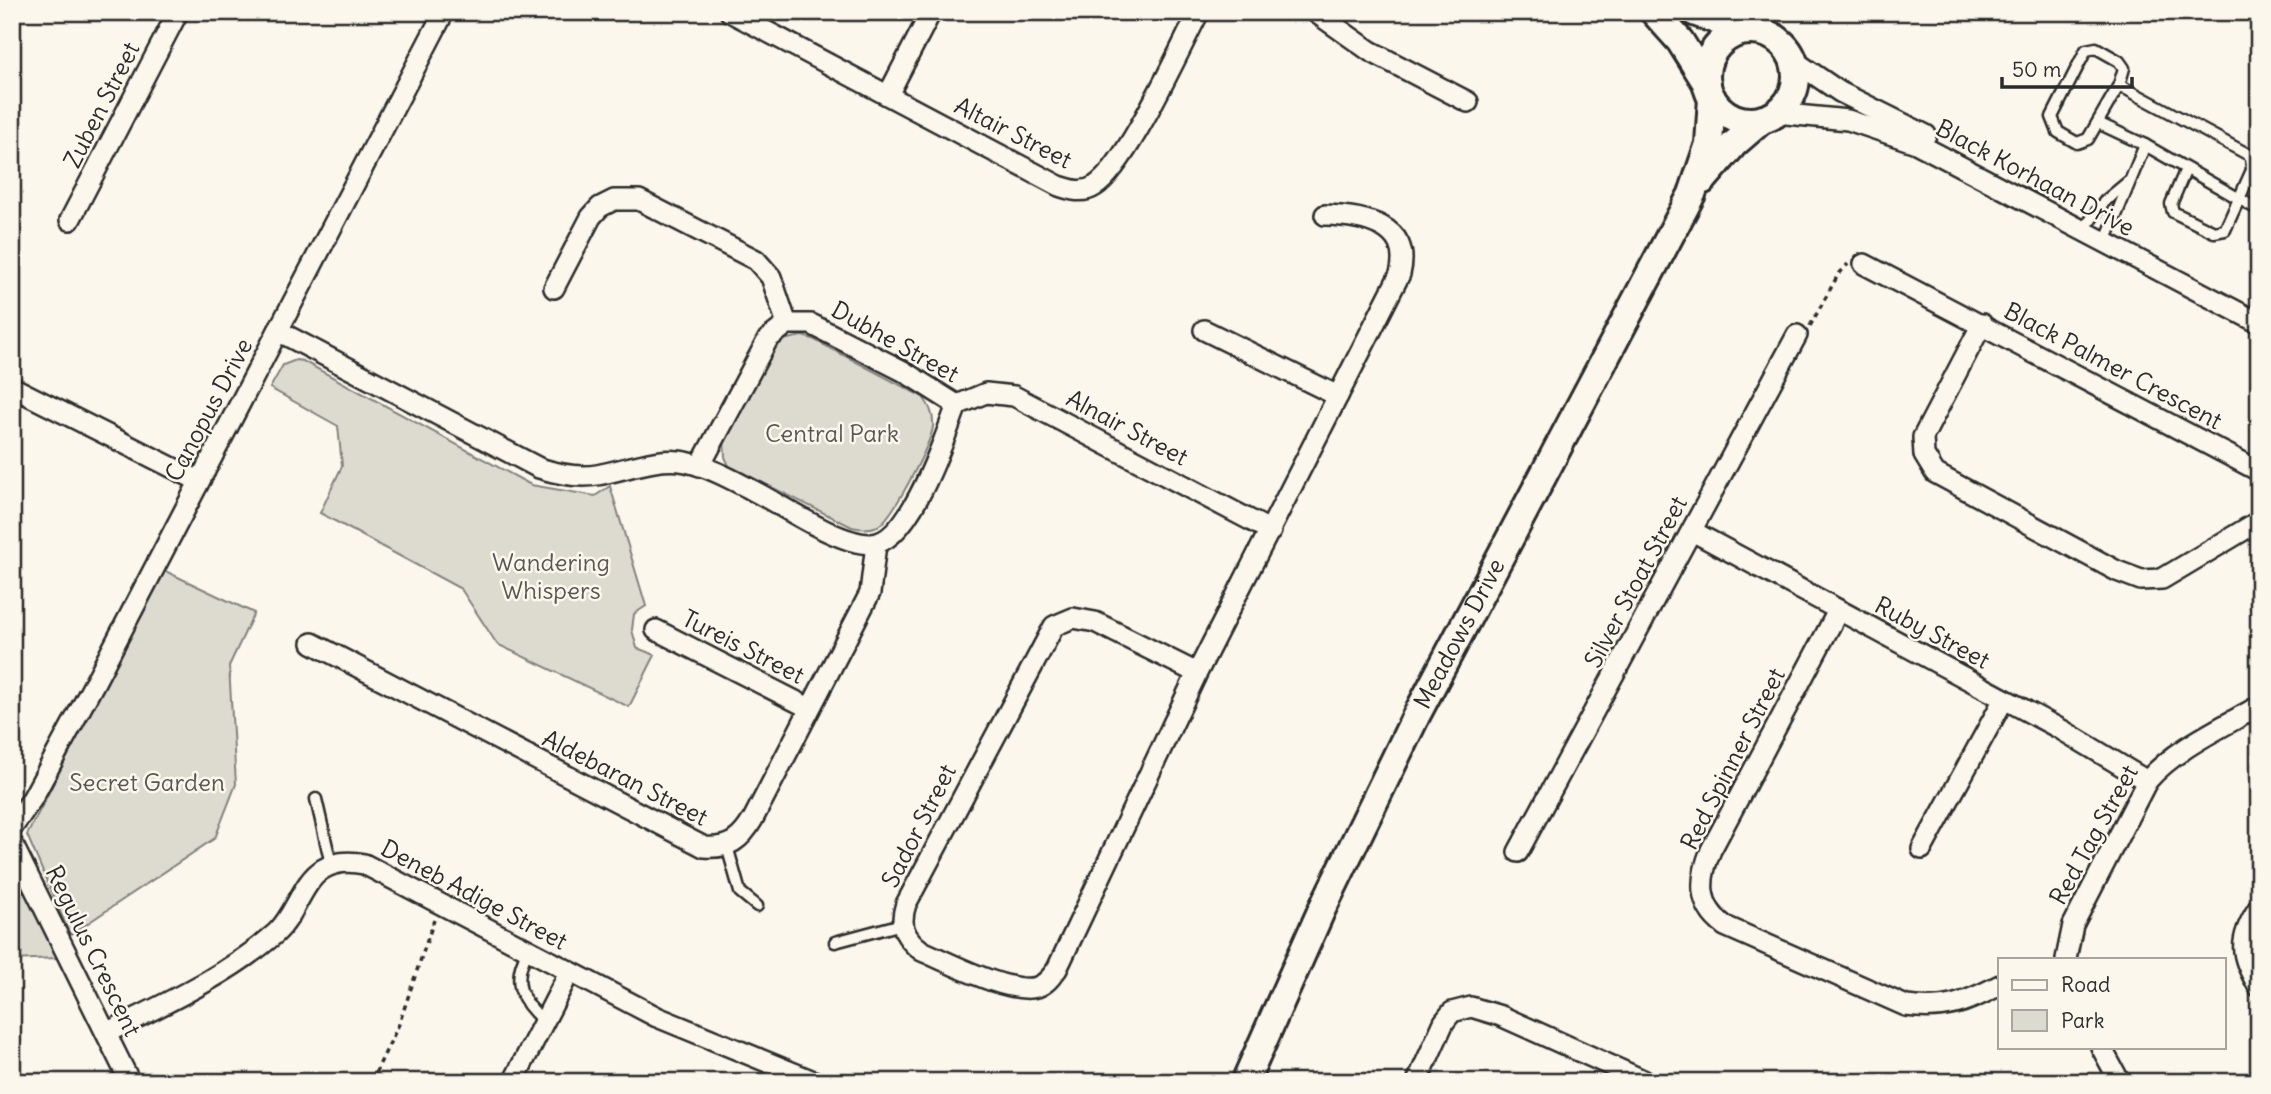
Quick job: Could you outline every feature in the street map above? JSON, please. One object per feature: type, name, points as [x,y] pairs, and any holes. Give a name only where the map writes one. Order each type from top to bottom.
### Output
[{"type":"street","name":"Zuben Street","points":[[70,220],[178,12]]},
{"type":"street","name":"Canopus Drive","points":[[12,828],[32,799],[444,12]]},
{"type":"street","name":"Altair Street","points":[[730,12],[1059,186],[1081,191],[1102,181],[1122,157],[1199,12]]},
{"type":"street","points":[[888,95],[931,12]]},
{"type":"street","points":[[1315,12],[1370,51],[1468,102]]},
{"type":"street","points":[[1654,12],[1680,41],[1710,91],[1734,117],[1748,121],[1769,116],[1787,103],[1794,90],[1796,75],[1793,60],[1786,47],[1775,37],[1746,31],[1694,12]]},
{"type":"street","points":[[1710,91],[1709,62],[1720,43],[1746,31]]},
{"type":"street","name":"Black Korhaan Drive","points":[[1793,60],[1840,92],[2086,226]]},
{"type":"street","name":"Meadows Drive","points":[[1245,1082],[1322,909],[1416,716],[1692,194],[1709,144],[1713,122],[1710,91]]},
{"type":"street","name":"Meadows Drive","points":[[1692,194],[1734,144],[1769,116]]},
{"type":"street","name":"Black Korhaan Drive","points":[[1769,116],[1848,120],[1894,134],[2259,310]]},
{"type":"street","points":[[554,288],[591,217],[600,207],[614,200],[639,200],[756,260],[771,277],[787,324],[768,339],[700,466]]},
{"type":"street","name":"Sador Street","points":[[1197,673],[1095,622],[1073,618],[1054,626],[1047,634],[905,904],[902,924],[910,943],[922,951],[1015,987],[1028,988],[1047,982],[1057,969],[1197,673],[1396,282],[1403,262],[1398,242],[1378,225],[1355,216],[1325,215]]},
{"type":"street","name":"Black Korhaan Drive","points":[[2108,237],[2259,323]]},
{"type":"street","name":"Black Palmer Crescent","points":[[1864,264],[2259,471]]},
{"type":"street","name":"Dubhe Street","points":[[787,324],[811,324],[904,371],[957,405],[934,466],[911,510],[891,535],[876,544]]},
{"type":"street","name":"Black Palmer Crescent","points":[[1982,324],[1923,437],[1924,455],[1935,473],[2117,571],[2141,580],[2170,576],[2259,521]]},
{"type":"street","points":[[1204,330],[1338,396]]},
{"type":"street","points":[[278,331],[540,468],[583,476],[663,460],[700,466],[837,534],[867,544],[876,544]]},
{"type":"street","name":"Silver Stoat Street","points":[[1518,852],[1797,335]]},
{"type":"street","points":[[12,387],[199,481]]},
{"type":"street","name":"Alnair Street","points":[[957,405],[986,393],[1014,396],[1270,531]]},
{"type":"street","name":"Ruby Street","points":[[1692,531],[2004,699],[2147,781]]},
{"type":"street","name":"Aldebaran Street","points":[[312,643],[704,847],[727,846],[746,832],[870,593],[876,544]]},
{"type":"street","name":"Red Spinner Street","points":[[1838,611],[1711,850],[1701,881],[1707,908],[1725,926],[1906,1006],[1929,1009],[1952,1007],[1998,986]]},
{"type":"street","name":"Tureis Street","points":[[656,630],[809,708]]},
{"type":"street","points":[[1922,849],[2004,699]]},
{"type":"street","name":"Red Tag Street","points":[[2066,958],[2073,925],[2147,781],[2160,767],[2188,747],[2259,706]]},
{"type":"street","name":"Regulus Crescent","points":[[12,842],[130,1082]]},
{"type":"street","name":"Deneb Adige Street","points":[[331,864],[353,861],[364,864],[657,1017],[816,1082]]},
{"type":"street","points":[[106,1033],[192,989],[265,941],[284,925],[312,877],[331,864]]},
{"type":"street","points":[[2259,907],[2244,932],[2243,945],[2249,971],[2259,987]]},
{"type":"street","points":[[513,1082],[569,973]]},
{"type":"street","points":[[1417,1082],[1444,1022],[1452,1012],[1471,1007],[1501,1016],[1647,1082]]},
{"type":"street","points":[[2102,1048],[2120,1082]]},
{"type":"lane","points":[[2096,48],[2119,61],[2123,68],[2119,85],[2088,139],[2077,143],[2058,132],[2052,117],[2086,50],[2096,48]]},
{"type":"lane","points":[[2119,85],[2251,156],[2252,170],[2225,230],[2214,232],[2173,212],[2171,204],[2186,169]]},
{"type":"lane","points":[[2098,123],[2145,145],[2259,210]]},
{"type":"lane","points":[[2108,237],[2145,145]]},
{"type":"lane","points":[[2086,226],[2105,201],[2128,182]]},
{"type":"lane","points":[[316,799],[331,864]]},
{"type":"lane","points":[[727,846],[740,892],[757,906]]},
{"type":"lane","points":[[835,942],[902,924]]},
{"type":"lane","points":[[528,951],[518,979],[520,993],[526,1005],[544,1021]]},
{"type":"path","points":[[1797,335],[1810,326],[1838,275],[1848,264],[1864,264]]},
{"type":"path","points":[[371,1082],[399,1024],[439,904]]},
{"type":"green space","name":"Central Park","points":[[802,336],[813,339],[923,397],[931,411],[933,427],[925,449],[901,496],[878,526],[865,529],[852,527],[729,466],[725,457],[724,439],[776,346],[783,340]]},
{"type":"green space","name":"Wandering Whispers","points":[[296,360],[303,361],[531,485],[595,496],[610,486],[646,606],[634,614],[632,630],[637,648],[655,655],[629,707],[497,644],[461,589],[320,513],[342,466],[338,426],[270,388],[283,365]]},
{"type":"green space","name":"Secret Garden","points":[[163,570],[254,613],[229,666],[236,784],[215,838],[70,935],[27,835]]},
{"type":"green space","points":[[12,863],[57,958],[12,960]]}]
